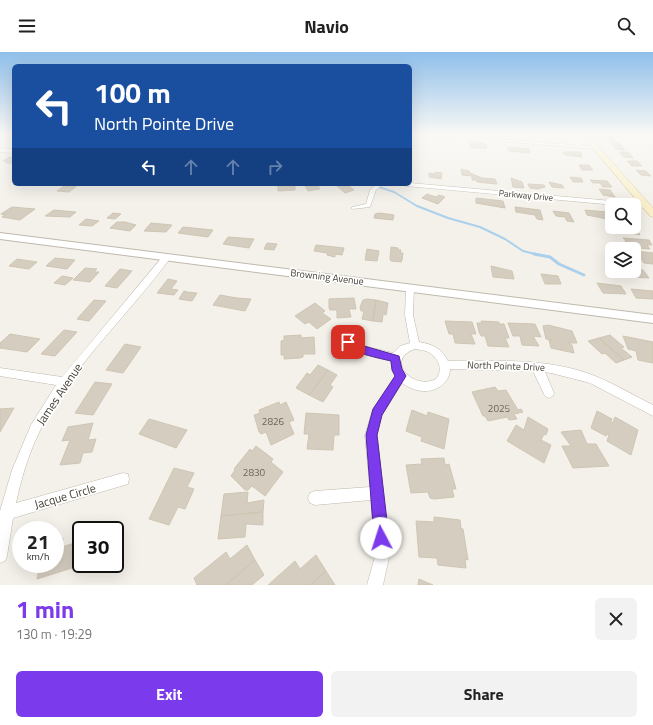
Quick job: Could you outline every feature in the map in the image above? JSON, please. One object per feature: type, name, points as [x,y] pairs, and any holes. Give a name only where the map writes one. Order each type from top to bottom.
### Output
[{"type":"main road","points":[[605,159],[653,214]]},
{"type":"street","name":"Parkway Drive","points":[[412,185],[646,206]]},
{"type":"street","points":[[354,208],[368,206],[372,190],[375,186]]},
{"type":"street","name":"Browning Avenue","points":[[0,236],[653,319]]},
{"type":"street","name":"James Avenue","points":[[0,556],[6,513],[15,476],[29,441],[46,408],[64,382],[167,257]]},
{"type":"street","points":[[410,288],[408,315],[415,345]]},
{"type":"street","points":[[348,342],[361,349],[396,358]]},
{"type":"street","points":[[415,345],[431,348],[438,353],[446,365],[444,378],[432,386],[415,385],[401,376],[397,370],[396,358],[402,349],[415,345]]},
{"type":"street","name":"North Pointe Drive","points":[[446,365],[552,368],[586,378],[653,411]]},
{"type":"street","points":[[538,367],[549,393]]},
{"type":"street","points":[[0,372],[64,382]]},
{"type":"street","points":[[375,585],[383,553],[372,435],[377,413],[401,376]]},
{"type":"street","name":"Jacque Circle","points":[[6,513],[123,479]]},
{"type":"street","points":[[315,498],[377,493]]},
{"type":"building","points":[[6,159],[12,159],[12,163],[6,163],[9,162],[3,161]]},
{"type":"building","points":[[627,161],[637,161],[642,166],[632,166]]},
{"type":"building","points":[[579,165],[589,165],[593,170],[582,170]]},
{"type":"building","points":[[461,169],[469,171],[470,173],[482,178],[495,179],[497,184],[472,180],[472,176],[462,175]]},
{"type":"building","points":[[636,170],[646,171],[651,176],[641,175]]},
{"type":"building","points":[[435,172],[442,173],[441,179],[429,177],[429,173],[435,174]]},
{"type":"building","points":[[570,177],[581,178],[583,182],[573,182]]},
{"type":"building","points":[[511,178],[522,182],[524,188],[513,187]]},
{"type":"building","points":[[590,180],[607,181],[612,187],[603,187],[600,183],[593,183]]},
{"type":"building","points":[[549,182],[562,185],[564,188],[552,187]]},
{"type":"building","points":[[528,184],[544,185],[545,187],[538,189],[530,188]]},
{"type":"building","points":[[64,186],[76,186],[69,192],[57,191]]},
{"type":"building","points":[[278,186],[295,186],[295,190],[278,191]]},
{"type":"building","points":[[305,186],[318,186],[320,189],[308,191]]},
{"type":"building","points":[[337,186],[349,186],[354,190],[345,193]]},
{"type":"building","points":[[599,189],[610,190],[615,197],[603,195]]},
{"type":"building","points":[[427,194],[436,197],[439,195],[445,197],[438,204],[422,198]]},
{"type":"building","points":[[476,198],[503,201],[505,208],[476,203]]},
{"type":"building","points":[[12,207],[35,209],[20,220],[2,217],[5,215],[1,214]]},
{"type":"building","points":[[515,207],[540,210],[543,220],[537,219],[535,215],[516,212]]},
{"type":"building","points":[[54,210],[76,212],[70,217],[45,216]]},
{"type":"building","points":[[585,210],[605,212],[605,219],[587,215]]},
{"type":"building","points":[[553,211],[569,213],[574,222],[567,221],[565,217],[556,216]]},
{"type":"building","points":[[113,213],[121,214],[115,219],[107,218]]},
{"type":"building","points":[[380,213],[394,215],[393,220],[374,218],[375,214]]},
{"type":"building","points":[[86,219],[99,221],[92,226],[79,225]]},
{"type":"building","points":[[117,222],[125,222],[136,225],[130,231],[110,228]]},
{"type":"building","points":[[151,223],[172,225],[166,232],[144,231]]},
{"type":"building","points":[[183,227],[213,230],[208,237],[178,233]]},
{"type":"building","points":[[228,237],[254,239],[249,248],[223,244]]},
{"type":"building","points":[[623,238],[649,240],[652,245],[647,245],[650,249],[641,248],[641,242],[627,242]]},
{"type":"building","points":[[267,243],[277,244],[274,250],[264,249]]},
{"type":"building","points":[[316,245],[344,248],[342,255],[335,254],[335,257],[327,255],[327,253],[314,251]]},
{"type":"building","points":[[391,247],[398,248],[398,250],[401,250],[400,253],[403,253],[401,262],[391,261]]},
{"type":"building","points":[[367,249],[379,251],[377,261],[365,260]]},
{"type":"building","points":[[641,252],[653,253],[653,264],[644,263],[641,258]]},
{"type":"building","points":[[55,258],[75,260],[67,269],[46,266]]},
{"type":"building","points":[[17,259],[37,262],[29,269],[9,266]]},
{"type":"building","points":[[491,266],[512,271],[514,279],[493,277]]},
{"type":"building","points":[[85,268],[97,269],[94,272],[99,272],[90,282],[73,280]]},
{"type":"building","points":[[120,269],[132,271],[117,288],[105,286]]},
{"type":"building","points":[[641,270],[643,270],[649,278],[641,278]]},
{"type":"building","points":[[541,274],[558,276],[561,284],[545,284]]},
{"type":"building","points":[[62,276],[73,278],[65,285],[54,283]]},
{"type":"building","points":[[168,279],[177,281],[171,289],[178,290],[174,295],[157,293]]},
{"type":"building","points":[[597,283],[621,286],[626,294],[603,293]]},
{"type":"building","points":[[631,289],[653,291],[653,299],[636,298]]},
{"type":"building","points":[[184,291],[197,293],[192,301],[179,299]]},
{"type":"building","points":[[220,295],[251,299],[245,311],[213,305]]},
{"type":"building","points":[[354,298],[356,309],[349,309],[351,317],[337,318],[337,310],[330,310],[329,308],[329,299]]},
{"type":"building","points":[[94,300],[106,301],[89,321],[77,319]]},
{"type":"building","points":[[363,300],[376,300],[373,321],[362,319],[364,311],[361,311],[360,307]]},
{"type":"building","points":[[376,300],[388,303],[386,315],[383,314],[382,322],[373,321]]},
{"type":"building","points":[[315,303],[325,311],[322,313],[331,319],[317,329],[309,322],[305,324],[295,316]]},
{"type":"building","points":[[445,321],[472,322],[476,334],[471,334],[475,344],[455,343],[453,334],[449,334]]},
{"type":"building","points":[[481,321],[499,322],[499,324],[504,324],[509,338],[505,338],[509,347],[488,346],[485,336],[481,336],[479,332],[477,323],[482,323]]},
{"type":"building","points":[[508,323],[535,324],[541,337],[533,336],[539,346],[522,345],[520,336],[513,336]]},
{"type":"building","points":[[548,325],[572,331],[577,343],[568,343],[572,345],[574,353],[551,348],[549,340],[553,340],[546,339],[543,326]]},
{"type":"building","points":[[64,330],[77,332],[55,356],[41,354]]},
{"type":"building","points":[[10,334],[40,339],[27,352],[0,348],[0,343]]},
{"type":"building","points":[[301,335],[301,338],[314,337],[315,354],[303,354],[303,357],[300,358],[284,359],[284,355],[281,355],[281,341],[284,340],[284,336]]},
{"type":"building","points":[[610,335],[624,347],[621,348],[632,357],[624,360],[599,338]]},
{"type":"building","points":[[623,336],[653,342],[653,363],[638,360],[636,351],[628,349]]},
{"type":"building","points":[[599,338],[624,360],[616,363],[605,353],[602,354],[588,341]]},
{"type":"building","points":[[125,344],[141,347],[123,373],[106,370]]},
{"type":"building","points":[[318,365],[328,370],[309,395],[296,388],[307,373],[310,375]]},
{"type":"building","points":[[328,370],[337,375],[330,385],[333,387],[323,402],[309,395]]},
{"type":"building","points":[[95,382],[112,384],[93,415],[75,413]]},
{"type":"building","points":[[495,387],[498,391],[506,390],[518,410],[521,409],[523,412],[514,414],[517,419],[509,420],[507,417],[488,421],[485,416],[483,416],[472,392]]},
{"type":"building","points":[[279,402],[280,405],[286,402],[294,420],[289,422],[294,434],[271,445],[266,432],[261,434],[259,432],[254,415],[260,413],[259,410]]},
{"type":"building","points":[[14,408],[0,432],[0,409]]},
{"type":"building","points":[[412,410],[427,416],[428,412],[449,419],[444,449],[421,441],[422,437],[406,431]]},
{"type":"building","points":[[597,411],[612,419],[611,422],[613,423],[615,417],[638,430],[631,455],[607,441],[609,435],[607,434],[606,436],[591,428]]},
{"type":"building","points":[[306,413],[339,415],[339,435],[334,435],[333,450],[307,449],[309,434],[304,434]]},
{"type":"building","points":[[528,417],[548,429],[546,435],[544,434],[541,440],[551,445],[544,463],[507,441],[516,425],[524,430]]},
{"type":"building","points":[[149,419],[187,430],[176,448],[139,434]]},
{"type":"building","points":[[93,423],[88,440],[96,439],[92,452],[83,453],[80,463],[60,465],[70,440],[62,441],[68,427]]},
{"type":"building","points":[[581,430],[587,444],[596,444],[609,466],[573,468],[562,446],[571,446],[561,432]]},
{"type":"building","points":[[256,446],[273,459],[271,462],[283,472],[265,496],[252,486],[248,490],[245,490],[231,476],[235,470],[234,469],[250,449],[252,451]]},
{"type":"building","points":[[444,458],[445,465],[449,464],[456,489],[452,489],[454,497],[434,499],[430,498],[428,492],[411,493],[406,465],[422,464],[421,459]]},
{"type":"building","points":[[174,468],[194,473],[187,487],[194,489],[185,509],[178,507],[169,525],[149,519]]},
{"type":"building","points":[[248,492],[247,503],[264,500],[263,512],[221,516],[224,494]]},
{"type":"building","points":[[263,512],[263,525],[246,524],[245,537],[218,539],[221,516]]},
{"type":"building","points":[[434,517],[460,520],[468,560],[465,559],[466,568],[438,565],[437,558],[419,557],[416,521],[434,522]]},
{"type":"building","points":[[72,544],[72,568],[64,570],[64,546]]},
{"type":"building","points":[[247,545],[255,560],[226,585],[197,585],[194,578],[226,552],[230,559]]},
{"type":"building","points":[[316,555],[326,571],[310,585],[268,585],[295,561],[300,569]]},
{"type":"building","points":[[255,560],[264,575],[252,585],[226,585]]},
{"type":"building","points":[[326,571],[335,585],[310,585]]},
{"type":"building","points":[[38,573],[56,573],[37,579]]},
{"type":"building","points":[[419,579],[433,585],[418,585]]},
{"type":"waterway","points":[[379,187],[394,192],[417,206],[448,218],[480,227],[505,239],[523,251],[538,255]]},
{"type":"waterway","points":[[534,254],[538,255]]},
{"type":"waterway","points":[[538,255],[550,257],[559,264],[584,275]]},
{"type":"route","points":[[348,342],[361,349],[396,358],[395,364],[401,376],[377,413],[372,435],[381,538]]}]
